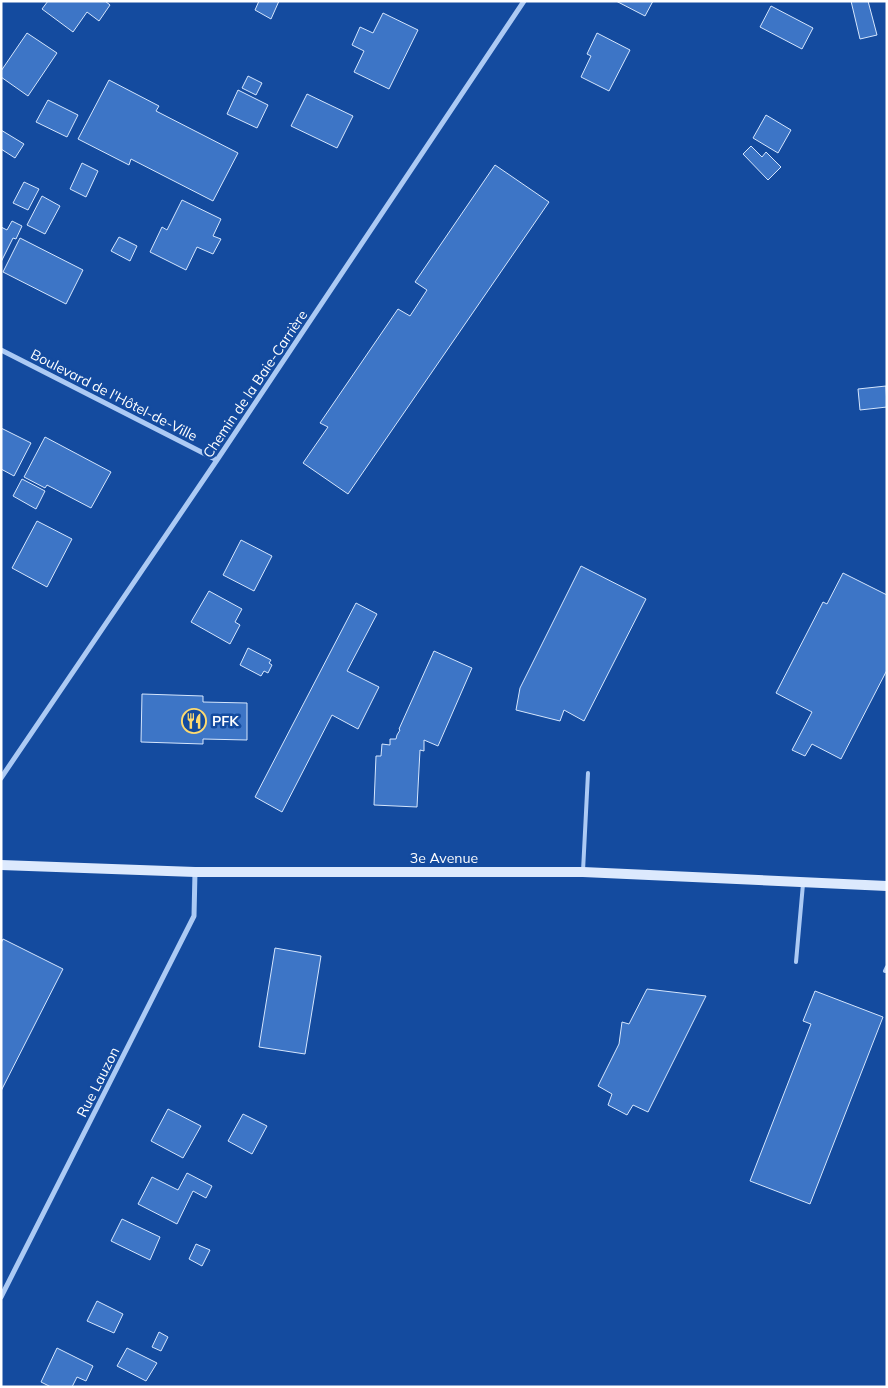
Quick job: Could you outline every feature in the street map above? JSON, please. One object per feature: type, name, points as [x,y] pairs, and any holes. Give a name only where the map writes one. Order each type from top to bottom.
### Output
[{"type":"main road","name":"3e Avenue","points":[[1,865],[195,872],[583,872],[887,886]]},
{"type":"street","name":"Chemin de la Baie-Carrière","points":[[1,778],[217,460],[524,1]]},
{"type":"street","name":"Boulevard de l'Hôtel-de-Ville","points":[[1,350],[217,460]]},
{"type":"street","name":"Rue Lauzon","points":[[1,1297],[194,916],[195,872]]},
{"type":"lane","points":[[583,872],[588,773]]},
{"type":"lane","points":[[796,962],[803,882]]},
{"type":"building","points":[[48,1],[105,1],[110,5],[99,21],[87,12],[73,32],[42,9]]},
{"type":"building","points":[[259,1],[279,1],[271,19],[255,10]]},
{"type":"building","points":[[616,1],[653,1],[645,16]]},
{"type":"building","points":[[851,1],[868,1],[877,35],[860,39]]},
{"type":"building","points":[[771,6],[813,28],[802,49],[760,27]]},
{"type":"building","points":[[383,13],[418,30],[389,89],[354,72],[364,51],[352,45],[360,27],[373,33]]},
{"type":"building","points":[[27,33],[57,53],[28,96],[1,77],[1,71]]},
{"type":"building","points":[[597,33],[630,50],[609,91],[581,77],[591,56],[587,54]]},
{"type":"building","points":[[248,76],[262,83],[256,95],[242,88]]},
{"type":"building","points":[[109,80],[159,106],[156,111],[238,153],[213,201],[131,159],[129,165],[78,139]]},
{"type":"building","points":[[238,90],[268,105],[257,128],[227,114]]},
{"type":"building","points":[[307,94],[353,116],[337,148],[291,126]]},
{"type":"building","points":[[48,100],[78,115],[67,137],[36,122]]},
{"type":"building","points":[[766,115],[791,130],[778,153],[753,138]]},
{"type":"building","points":[[1,130],[24,144],[15,158],[1,149]]},
{"type":"building","points":[[751,146],[762,157],[766,152],[781,167],[768,180],[743,154]]},
{"type":"building","points":[[82,163],[98,171],[86,197],[70,189]]},
{"type":"building","points":[[495,165],[549,202],[348,494],[303,463],[328,427],[320,423],[398,309],[410,316],[427,290],[415,282]]},
{"type":"building","points":[[24,182],[39,189],[28,210],[13,203]]},
{"type":"building","points":[[42,196],[60,206],[45,234],[27,225]]},
{"type":"building","points":[[182,200],[221,219],[213,236],[221,239],[213,254],[197,247],[186,270],[150,252],[162,227],[167,230]]},
{"type":"building","points":[[12,221],[22,226],[16,239],[13,238],[1,262],[1,227],[7,230]]},
{"type":"building","points":[[119,237],[137,246],[130,261],[111,251]]},
{"type":"building","points":[[20,238],[83,270],[66,304],[3,272]]},
{"type":"building","points":[[886,386],[887,407],[860,410],[858,389]]},
{"type":"building","points":[[1,428],[31,443],[14,476],[1,469]]},
{"type":"building","points":[[45,437],[111,472],[91,508],[47,485],[45,488],[24,477]]},
{"type":"building","points":[[22,479],[45,491],[36,509],[13,496]]},
{"type":"building","points":[[37,521],[72,539],[47,587],[12,568]]},
{"type":"building","points":[[241,540],[272,556],[254,591],[223,575]]},
{"type":"building","points":[[581,566],[646,599],[584,721],[564,710],[560,721],[516,710],[520,688]]},
{"type":"building","points":[[843,573],[887,595],[887,670],[841,759],[812,744],[805,756],[792,750],[812,712],[776,693],[823,602],[827,604]]},
{"type":"building","points":[[209,591],[242,609],[235,622],[240,625],[230,644],[191,622]]},
{"type":"building","points":[[356,603],[377,614],[347,671],[379,687],[358,729],[332,715],[282,812],[255,797]]},
{"type":"building","points":[[248,648],[271,660],[269,663],[272,665],[268,673],[264,671],[261,676],[240,665]]},
{"type":"building","points":[[434,651],[472,668],[438,746],[424,740],[424,751],[420,750],[417,807],[374,805],[376,756],[381,756],[382,744],[390,745],[390,739],[396,739]]},
{"type":"building","name":"PFK","points":[[142,694],[203,696],[203,702],[247,703],[247,740],[203,739],[203,744],[141,742]]},
{"type":"building","points":[[3,939],[63,969],[1,1091],[1,943]]},
{"type":"building","points":[[275,948],[321,956],[305,1054],[259,1047]]},
{"type":"building","points":[[647,989],[706,996],[648,1112],[633,1105],[627,1115],[608,1105],[612,1094],[598,1086],[619,1044],[622,1022],[629,1024]]},
{"type":"building","points":[[815,991],[883,1017],[810,1204],[750,1181],[811,1024],[803,1021]]},
{"type":"building","points":[[168,1109],[201,1126],[183,1158],[151,1141]]},
{"type":"building","points":[[243,1114],[267,1126],[252,1154],[228,1141]]},
{"type":"building","points":[[187,1173],[212,1186],[206,1198],[193,1191],[177,1224],[138,1204],[152,1177],[178,1190]]},
{"type":"building","points":[[122,1219],[160,1237],[150,1260],[111,1241]]},
{"type":"building","points":[[196,1244],[210,1250],[202,1266],[189,1259]]},
{"type":"building","points":[[97,1301],[123,1314],[114,1333],[87,1321]]},
{"type":"building","points":[[159,1332],[168,1337],[161,1351],[152,1347]]},
{"type":"building","points":[[57,1348],[93,1366],[86,1381],[77,1377],[72,1387],[51,1387],[41,1382]]},
{"type":"building","points":[[127,1348],[157,1363],[146,1381],[117,1366]]},
{"type":"place","name":"PFK","points":[[194,721]]}]
